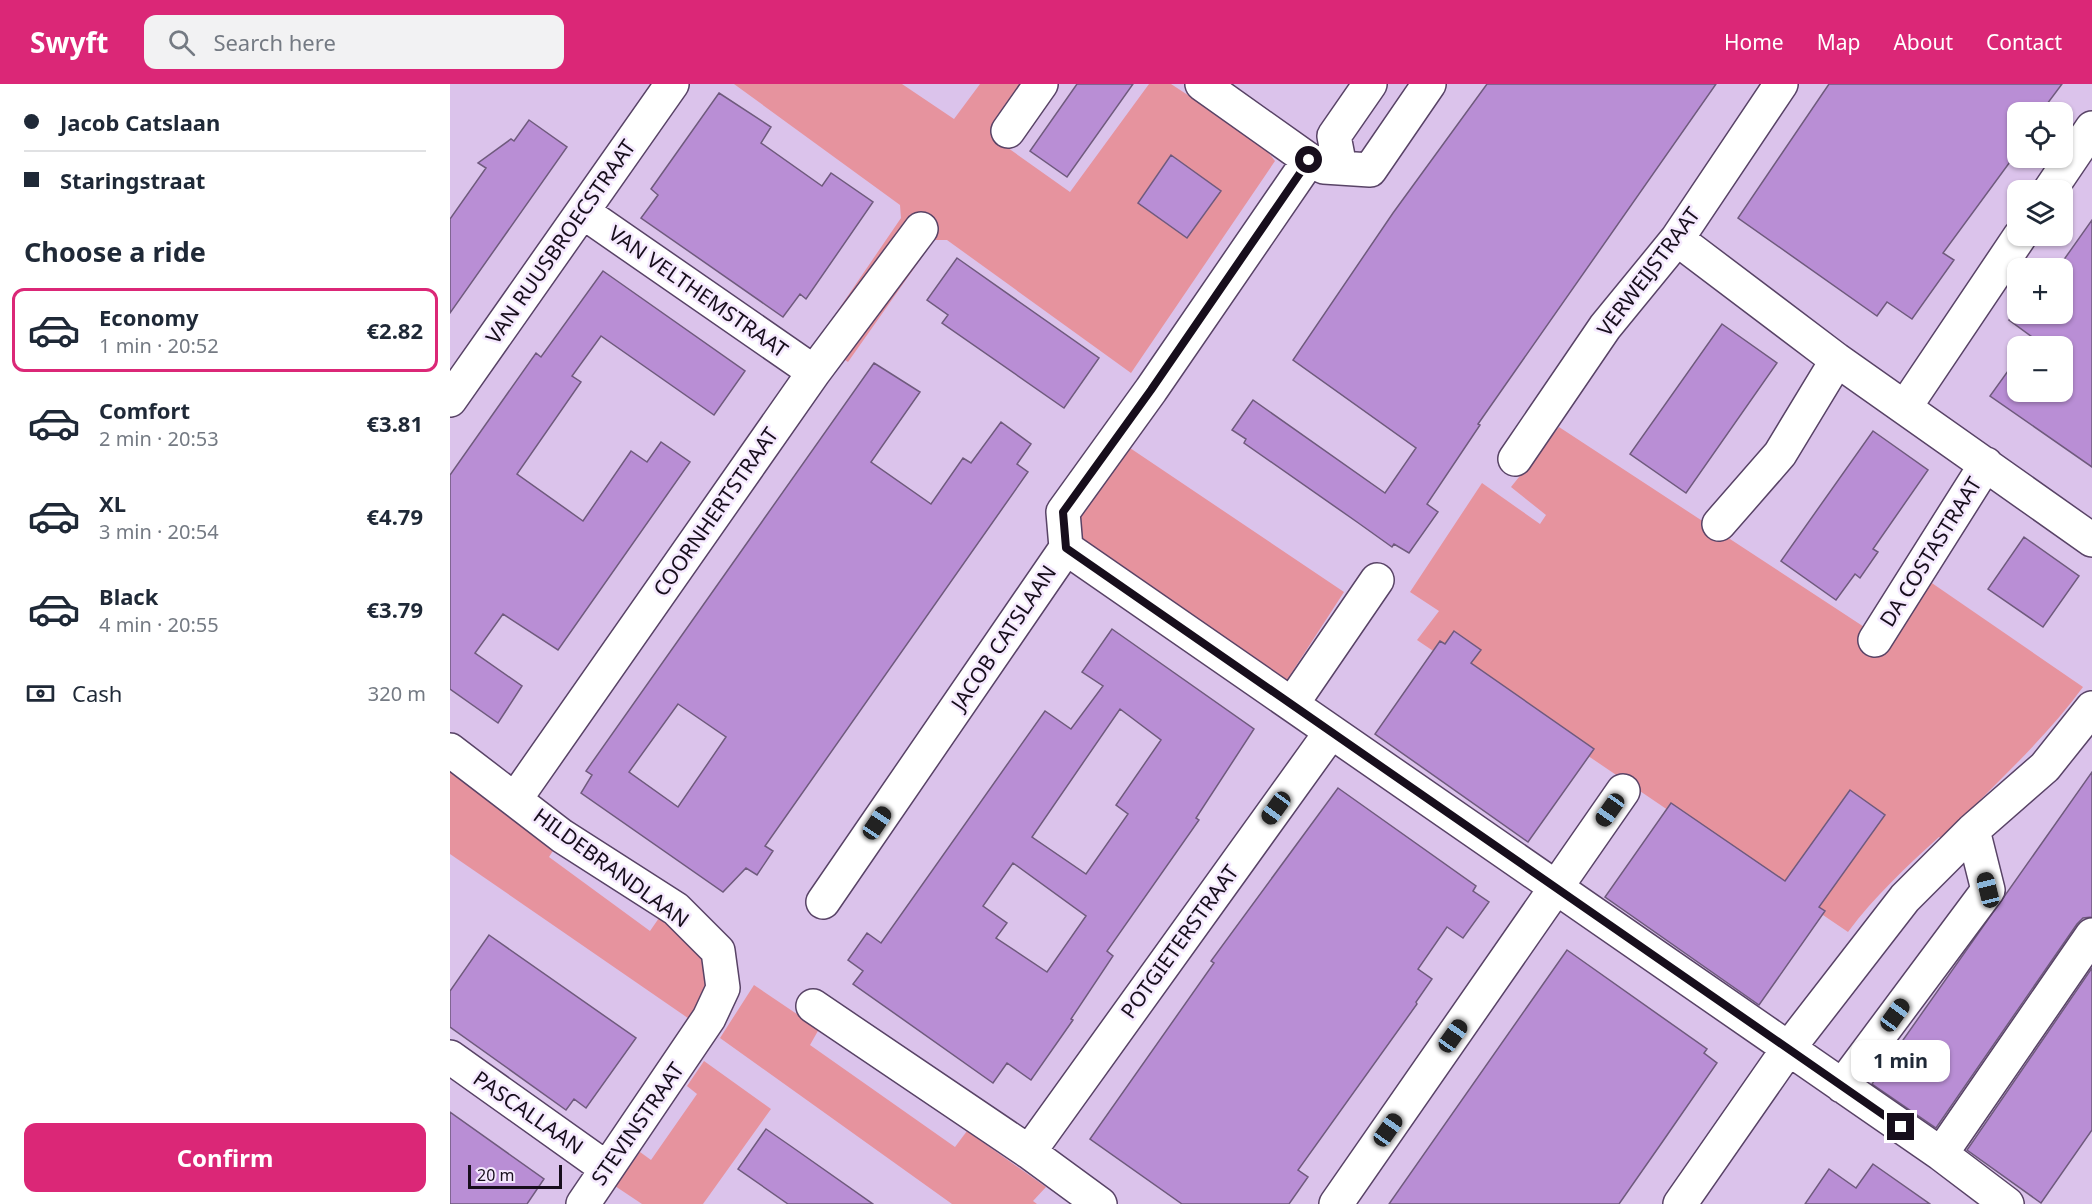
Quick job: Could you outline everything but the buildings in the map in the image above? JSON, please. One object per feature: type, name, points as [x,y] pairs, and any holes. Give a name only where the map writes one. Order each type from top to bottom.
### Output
[{"type":"street","name":"VAN RUUSBROECSTRAAT","points":[[450,400],[672,84]]},
{"type":"street","points":[[1008,131],[1041,84]]},
{"type":"street","points":[[1202,84],[1325,164],[1370,170],[1429,84]]},
{"type":"street","points":[[1325,164],[1334,136],[1370,84]]},
{"type":"street","name":"VERWEIJSTRAAT","points":[[1515,459],[1605,327],[1677,239],[1781,84]]},
{"type":"street","points":[[2057,180],[2092,128]]},
{"type":"street","name":"JACOB CATSLAAN","points":[[823,902],[1066,548],[1063,512],[1151,390],[1325,164]]},
{"type":"street","name":"VAN VELTHEMSTRAAT","points":[[583,212],[814,372]]},
{"type":"street","name":"COORNHERTSTRAAT","points":[[516,798],[814,372],[921,229]]},
{"type":"street","name":"DA COSTASTRAAT","points":[[1677,239],[1837,360],[2092,540]]},
{"type":"street","points":[[1905,407],[2013,246]]},
{"type":"street","points":[[1719,524],[1780,454],[1837,360]]},
{"type":"street","name":"DA COSTASTRAAT","points":[[1875,640],[1986,464]]},
{"type":"street","points":[[1066,548],[1941,1154],[2007,1204]]},
{"type":"street","points":[[1292,704],[1377,580]]},
{"type":"street","points":[[1680,1204],[1788,1049],[1905,898],[1973,830],[2045,767],[2092,708]]},
{"type":"street","name":"POTGIETERSTRAAT","points":[[1029,1152],[1331,732]]},
{"type":"street","name":"HILDEBRANDLAAN","points":[[450,750],[516,798],[562,836],[676,909],[718,951],[723,987],[693,1043]]},
{"type":"street","points":[[1336,1204],[1623,791]]},
{"type":"street","points":[[1842,1086],[1988,890],[1973,830]]},
{"type":"street","points":[[1941,1154],[2092,935]]},
{"type":"street","points":[[813,1006],[1029,1152],[1100,1204]]},
{"type":"street","name":"STEVINSTRAAT","points":[[583,1204],[693,1043]]},
{"type":"street","name":"PASCALLAAN","points":[[450,1057],[606,1168]]},
{"type":"shaded area","points":[[734,84],[902,84],[954,119],[980,84],[1030,84],[994,138],[1070,192],[1149,84],[1171,84],[1261,143],[1275,161],[1131,373],[947,240],[934,240],[848,362],[817,341],[901,218],[900,205]]},
{"type":"shaded area","points":[[1559,427],[1884,640],[1926,579],[2083,687],[2033,746],[1942,839],[1939,837],[1891,883],[1848,932],[1417,640],[1439,611],[1410,592],[1482,483],[1540,524],[1546,515],[1511,487]]},
{"type":"shaded area","points":[[1127,446],[1344,592],[1283,686],[1079,544],[1074,522]]},
{"type":"shaded area","points":[[450,769],[556,846],[549,857],[650,931],[659,918],[722,963],[698,1025],[450,854]]},
{"type":"shaded area","points":[[754,985],[819,1029],[810,1045],[955,1147],[967,1131],[1046,1187],[1033,1201],[1037,1204],[952,1204],[720,1038]]},
{"type":"shaded area","points":[[704,1061],[771,1109],[703,1204],[642,1204],[615,1186],[640,1152],[651,1160],[697,1094],[687,1086]]},
{"type":"route","points":[[1309,160],[1151,390],[1063,512],[1066,548],[1901,1127]]}]
